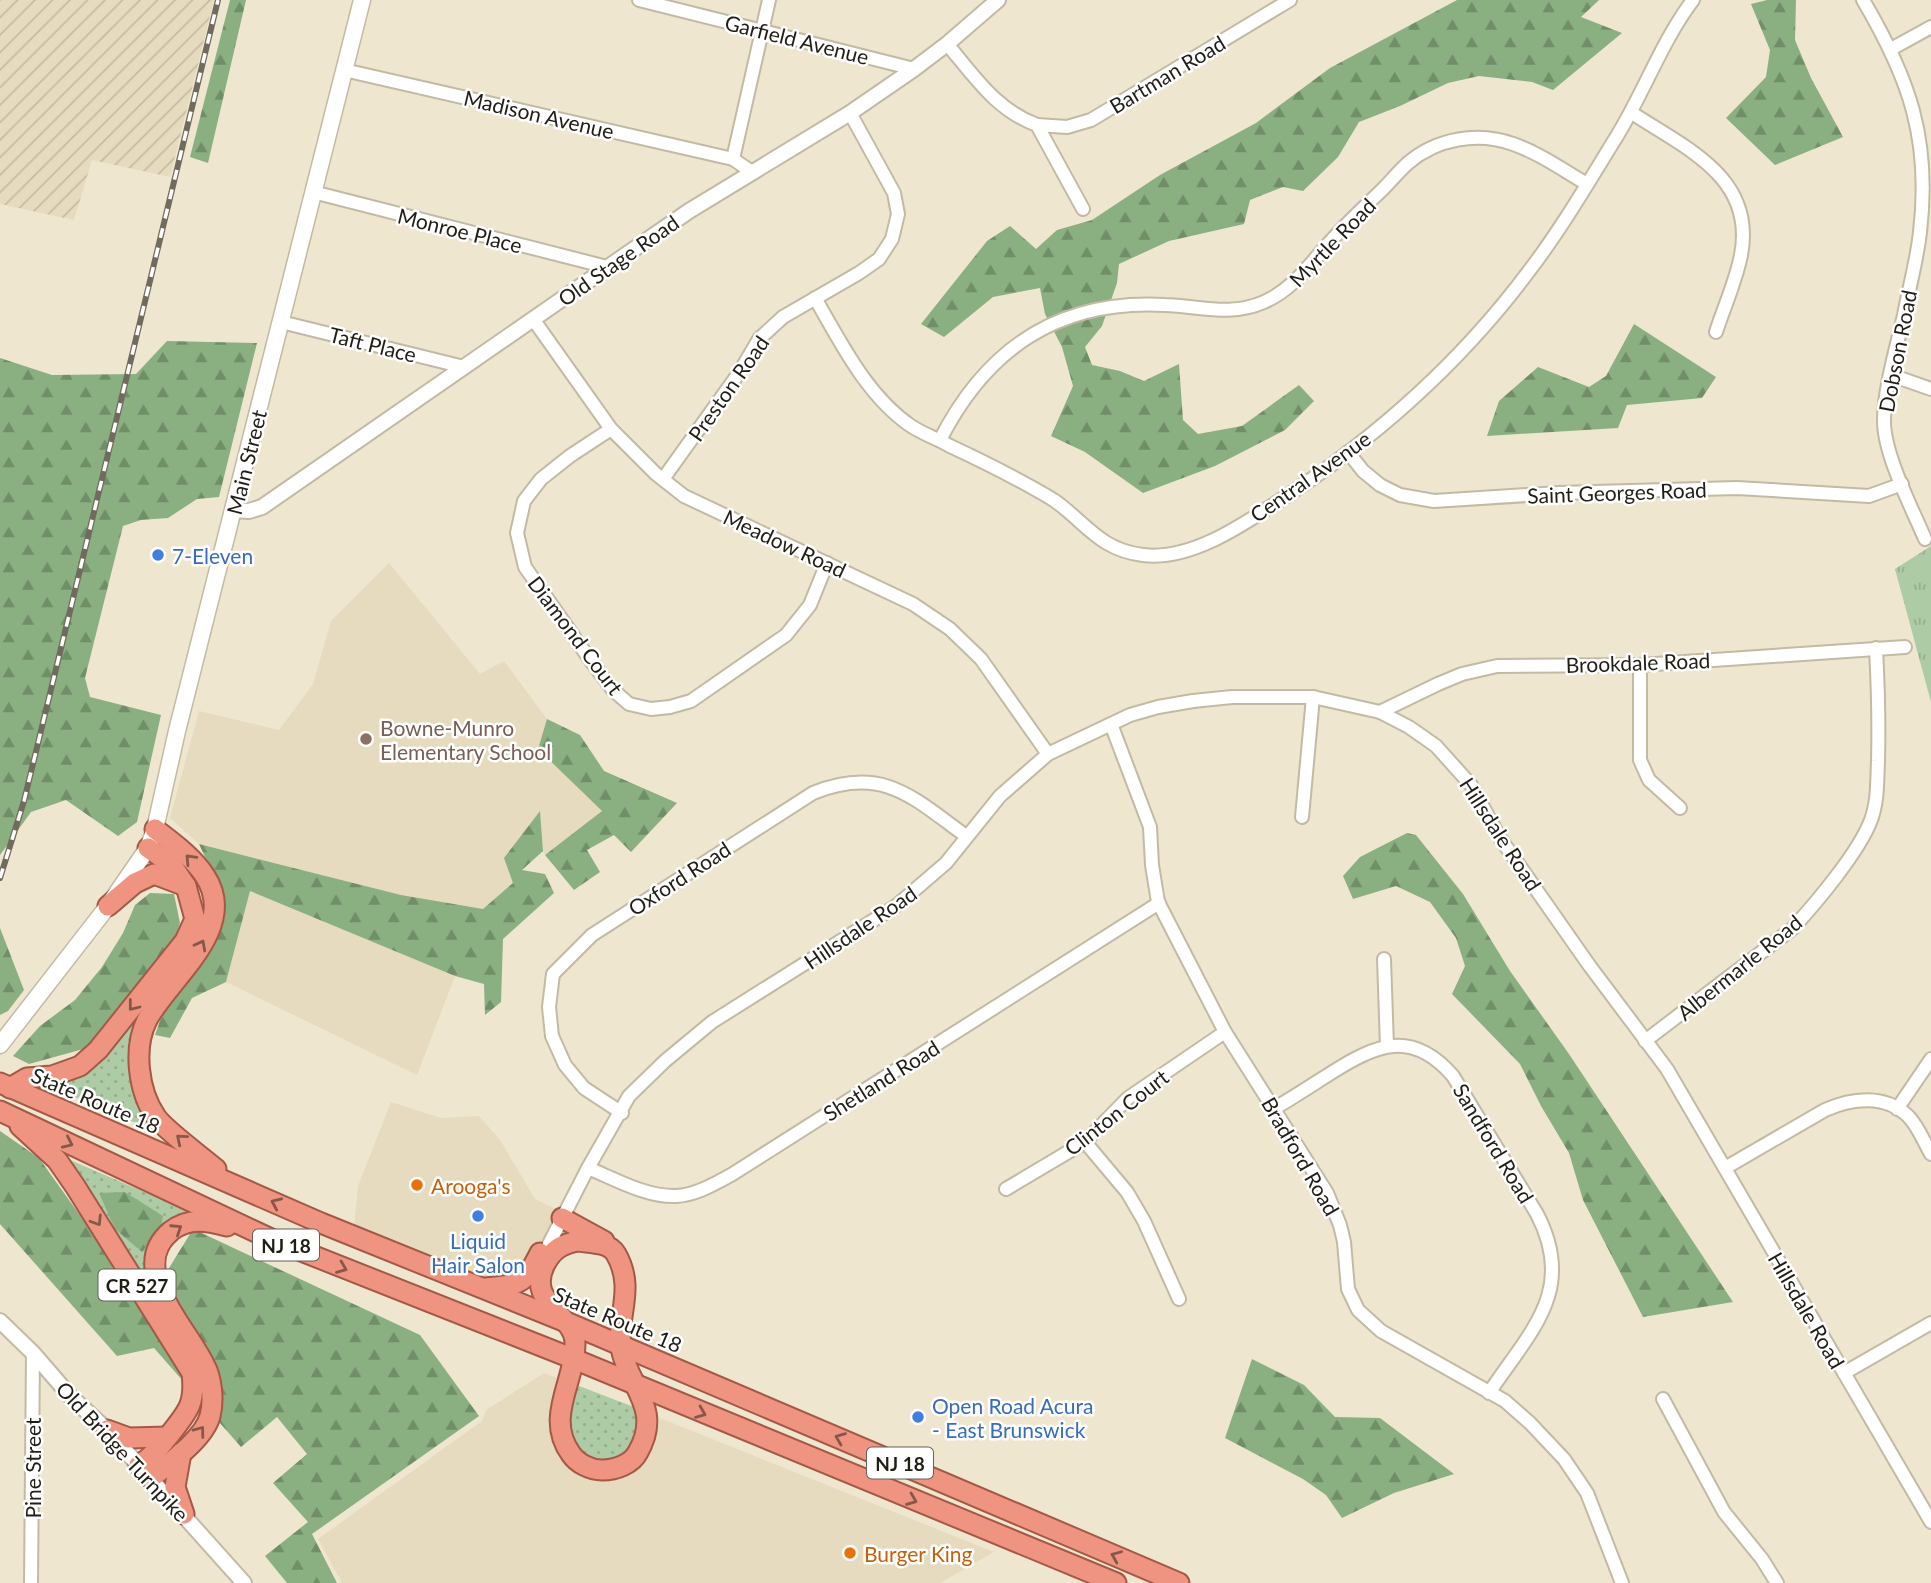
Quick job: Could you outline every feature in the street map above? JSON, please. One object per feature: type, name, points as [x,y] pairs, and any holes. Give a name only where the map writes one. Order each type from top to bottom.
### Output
[{"type":"highway","points":[[155,830],[188,855],[206,878],[214,899],[214,911],[202,946],[147,1020],[138,1050],[142,1088],[156,1118],[233,1183]]},
{"type":"highway","points":[[4,1085],[27,1078],[52,1076],[80,1066],[98,1050],[185,941],[195,919],[187,886],[171,864],[148,848]]},
{"type":"highway","points":[[108,906],[135,883],[154,874],[187,886]]},
{"type":"highway","name":"State Route 18","points":[[4,1085],[321,1223],[485,1288],[1179,1583]]},
{"type":"highway","name":"NJ 18","points":[[3,1112],[271,1239],[574,1359],[1082,1577],[1116,1583]]},
{"type":"highway","name":"CR 527","points":[[3,1112],[57,1160],[192,1373],[194,1392],[190,1408],[180,1424],[167,1437],[145,1472]]},
{"type":"highway","points":[[550,1248],[542,1270],[541,1284],[552,1310],[566,1322],[575,1338],[574,1359],[560,1404],[559,1425],[565,1447],[577,1462],[601,1470],[622,1466],[637,1455],[646,1437],[648,1417],[638,1387],[626,1367],[620,1345],[625,1300],[624,1275],[615,1253],[601,1237],[562,1218]]},
{"type":"highway","points":[[145,1472],[181,1453],[202,1431],[209,1418],[211,1384],[205,1365],[158,1284],[156,1257],[161,1244],[168,1234],[180,1225],[194,1221],[208,1221],[271,1239]]},
{"type":"highway","points":[[485,1288],[512,1285],[526,1279],[540,1252],[550,1248],[578,1241],[609,1246]]},
{"type":"highway","points":[[107,1430],[129,1438],[167,1437]]},
{"type":"highway","points":[[181,1453],[175,1487],[184,1514]]},
{"type":"main road","name":"Main Street","points":[[0,1045],[108,906],[148,848],[155,830],[177,731],[362,0]]},
{"type":"street","name":"Garfield Avenue","points":[[639,0],[914,69]]},
{"type":"street","points":[[752,172],[733,159],[769,0]]},
{"type":"street","name":"Old Stage Road","points":[[234,510],[249,511],[262,507],[607,267],[752,172],[850,113],[914,69],[998,0]]},
{"type":"street","name":"Bartman Road","points":[[1037,125],[1067,127],[1091,120],[1290,0]]},
{"type":"street","name":"Central Avenue","points":[[815,298],[851,359],[881,397],[912,426],[1055,501],[1104,542],[1123,551],[1155,556],[1187,551],[1262,512],[1317,476],[1419,392],[1470,341],[1529,272],[1587,184],[1632,113],[1673,31],[1693,0]]},
{"type":"street","name":"Dobson Road","points":[[1863,0],[1891,49],[1913,104],[1927,190],[1884,421],[1890,453],[1925,539]]},
{"type":"street","points":[[1891,49],[1931,27]]},
{"type":"street","points":[[947,44],[1005,109],[1019,119],[1037,125],[1083,209]]},
{"type":"street","name":"Madison Avenue","points":[[344,70],[733,159]]},
{"type":"street","name":"Preston Road","points":[[663,479],[739,373],[759,339],[783,317],[859,274],[879,259],[892,239],[898,215],[894,193],[850,113]]},
{"type":"street","points":[[1632,113],[1710,164],[1724,178],[1733,194],[1741,217],[1741,255],[1716,332]]},
{"type":"street","name":"Myrtle Road","points":[[940,440],[952,416],[981,376],[1018,344],[1060,320],[1093,309],[1144,304],[1231,311],[1275,297],[1302,275],[1344,227],[1409,162],[1438,145],[1471,138],[1505,141],[1532,152],[1587,184]]},
{"type":"street","name":"Monroe Place","points":[[313,192],[607,267]]},
{"type":"street","name":"Meadow Road","points":[[533,319],[611,429],[663,479],[684,496],[913,604],[950,629],[981,659],[1048,754]]},
{"type":"street","name":"Taft Place","points":[[281,322],[464,367]]},
{"type":"street","points":[[1891,374],[1931,389]]},
{"type":"street","name":"Diamond Court","points":[[611,429],[570,456],[541,480],[524,501],[517,533],[525,567],[613,690],[629,704],[651,709],[691,701],[786,635],[810,606],[827,563]]},
{"type":"street","name":"Saint Georges Road","points":[[1348,452],[1363,471],[1380,485],[1410,498],[1434,501],[1559,493],[1737,488],[1869,496],[1902,484]]},
{"type":"street","name":"Brookdale Road","points":[[1380,712],[1462,674],[1497,666],[1640,665],[1905,647]]},
{"type":"street","name":"Albermarle Road","points":[[1645,1041],[1793,929],[1863,837],[1872,818],[1876,799],[1880,707],[1876,648]]},
{"type":"street","points":[[1640,665],[1640,760],[1649,780],[1680,808]]},
{"type":"street","name":"Hillsdale Road","points":[[550,1248],[588,1168],[629,1097],[688,1040],[712,1022],[897,906],[946,863],[1007,789],[1048,754],[1130,715],[1193,701],[1232,697],[1313,697],[1380,712],[1409,727],[1436,746],[1471,785],[1500,838],[1667,1069],[1931,1522]]},
{"type":"street","points":[[1302,817],[1313,697]]},
{"type":"street","name":"Bradford Road","points":[[1111,724],[1150,827],[1152,865],[1159,904],[1225,1032],[1327,1192],[1344,1242],[1348,1289],[1358,1310],[1381,1331],[1505,1401],[1530,1423],[1564,1459],[1587,1493],[1622,1583]]},
{"type":"street","name":"Oxford Road","points":[[622,1113],[584,1088],[565,1065],[552,1036],[549,1007],[553,974],[592,935],[813,793],[834,784],[861,781],[907,793],[966,836]]},
{"type":"street","name":"Shetland Road","points":[[588,1168],[643,1191],[675,1196],[699,1191],[731,1175],[1159,904]]},
{"type":"street","points":[[1384,959],[1387,1046]]},
{"type":"street","name":"Clinton Court","points":[[1006,1189],[1085,1142],[1128,1098],[1225,1032]]},
{"type":"street","name":"Sandford Road","points":[[1275,1108],[1365,1052],[1387,1046],[1410,1047],[1424,1052],[1443,1064],[1453,1076],[1537,1214],[1550,1245],[1553,1275],[1547,1304],[1489,1393]]},
{"type":"street","points":[[1897,1109],[1931,1059]]},
{"type":"street","points":[[1725,1168],[1842,1102],[1864,1100],[1878,1101],[1897,1109],[1910,1119],[1931,1154]]},
{"type":"street","points":[[1085,1142],[1127,1192],[1144,1221],[1179,1299]]},
{"type":"street","name":"Old Bridge Turnpike","points":[[0,1321],[33,1353],[71,1397],[107,1430],[184,1514],[240,1582]]},
{"type":"street","points":[[1844,1373],[1931,1323]]},
{"type":"street","name":"Pine Street","points":[[31,1583],[33,1353]]},
{"type":"street","points":[[1663,1399],[1724,1512],[1762,1559],[1777,1583]]},
{"type":"shaded area","points":[[0,0],[214,0],[170,177],[92,160],[74,220],[0,204]]},
{"type":"shaded area","name":"Bowne-Munro Elementary School","points":[[389,563],[480,674],[504,661],[547,719],[538,749],[602,811],[545,855],[540,813],[513,883],[483,909],[401,895],[199,844],[170,818],[199,711],[279,730],[313,684],[331,621]]},
{"type":"shaded area","points":[[249,891],[455,976],[417,1075],[226,982]]},
{"type":"shaded area","points":[[391,1102],[441,1118],[479,1116],[500,1140],[535,1199],[565,1213],[530,1272],[485,1288],[353,1236],[358,1186]]},
{"type":"shaded area","points":[[544,1373],[557,1378],[553,1409],[571,1467],[604,1481],[635,1471],[654,1447],[660,1418],[994,1552],[940,1583],[342,1583],[318,1539],[482,1421],[486,1410]]},
{"type":"green space","points":[[230,0],[246,0],[208,163],[190,157]]},
{"type":"green space","points":[[1457,0],[1599,0],[1581,17],[1622,33],[1553,90],[1532,82],[1479,76],[1448,83],[1359,122],[1338,157],[1303,191],[1283,187],[1250,200],[1244,224],[1169,241],[1119,264],[1117,283],[1102,326],[1085,347],[1092,365],[1120,371],[1144,381],[1179,364],[1183,420],[1198,434],[1242,426],[1299,385],[1314,401],[1285,430],[1215,466],[1143,493],[1085,452],[1051,436],[1073,386],[1062,347],[1045,314],[1040,288],[993,297],[944,337],[921,324],[987,241],[1010,226],[1036,249],[1057,230],[1092,220],[1160,175],[1256,123],[1330,68]]},
{"type":"green space","points":[[1767,0],[1796,0],[1795,40],[1811,78],[1843,137],[1775,165],[1726,118],[1766,77],[1770,50],[1751,4]]},
{"type":"green space","points":[[1634,324],[1716,377],[1702,398],[1627,405],[1618,428],[1487,436],[1499,401],[1538,367],[1589,387],[1606,376]]},
{"type":"green space","points":[[167,341],[257,343],[219,497],[197,499],[168,518],[141,520],[123,526],[85,678],[90,697],[161,715],[137,822],[118,836],[66,800],[31,812],[0,855],[0,358],[52,375],[136,374]]},
{"type":"green space","points":[[1931,546],[1931,702],[1895,569]]},
{"type":"green space","points":[[547,719],[580,735],[604,771],[677,803],[631,852],[614,835],[587,850],[600,872],[574,890],[545,855],[602,811],[538,749]]},
{"type":"green space","points":[[540,811],[543,851],[522,870],[545,874],[554,893],[503,939],[501,1002],[485,1015],[484,984],[455,976],[250,891],[226,982],[192,998],[170,1038],[155,1035],[164,1009],[210,943],[211,870],[199,844],[401,895],[483,909],[513,883],[504,858]]},
{"type":"green space","points":[[1407,833],[1416,835],[1463,894],[1510,971],[1569,1054],[1733,1302],[1643,1317],[1583,1200],[1569,1153],[1520,1064],[1452,994],[1465,966],[1456,938],[1430,902],[1396,886],[1353,899],[1343,876],[1360,857]]},
{"type":"green space","points":[[150,893],[174,894],[180,923],[174,941],[87,1048],[29,1064],[13,1056],[40,1026],[75,1000],[102,967],[123,933],[135,905]]},
{"type":"green space","points":[[0,928],[24,990],[8,1011],[0,1015]]},
{"type":"green space","points":[[138,1014],[141,1017],[159,1133],[47,1085],[85,1073],[101,1060]]},
{"type":"green space","points":[[0,1131],[39,1158],[94,1235],[114,1270],[166,1273],[193,1229],[420,1335],[479,1416],[312,1534],[337,1583],[287,1583],[265,1556],[308,1522],[273,1483],[307,1454],[277,1417],[241,1447],[154,1348],[117,1356],[0,1224]]},
{"type":"green space","points":[[70,1160],[196,1214],[150,1267],[143,1279]]},
{"type":"green space","points":[[125,1192],[163,1216],[161,1226],[142,1252],[115,1229],[99,1193]]},
{"type":"green space","points":[[1252,1359],[1304,1385],[1335,1417],[1380,1418],[1454,1474],[1394,1493],[1342,1518],[1326,1495],[1303,1479],[1225,1438]]},
{"type":"green space","points":[[579,1386],[634,1407],[639,1424],[637,1439],[629,1450],[618,1457],[604,1460],[590,1458],[578,1450],[569,1436],[567,1424],[574,1387]]},
{"type":"railway","points":[[0,878],[24,801],[218,0]]},
{"type":"place","name":"7-Eleven","points":[[158,555]]},
{"type":"place","name":"Bowne-Munro Elementary School","points":[[366,739]]},
{"type":"place","name":"Arooga's","points":[[417,1185]]},
{"type":"place","name":"Liquid Hair Salon","points":[[478,1216]]},
{"type":"place","name":"Open Road Acura - East Brunswick","points":[[918,1417]]},
{"type":"place","name":"Burger King","points":[[850,1553]]}]
